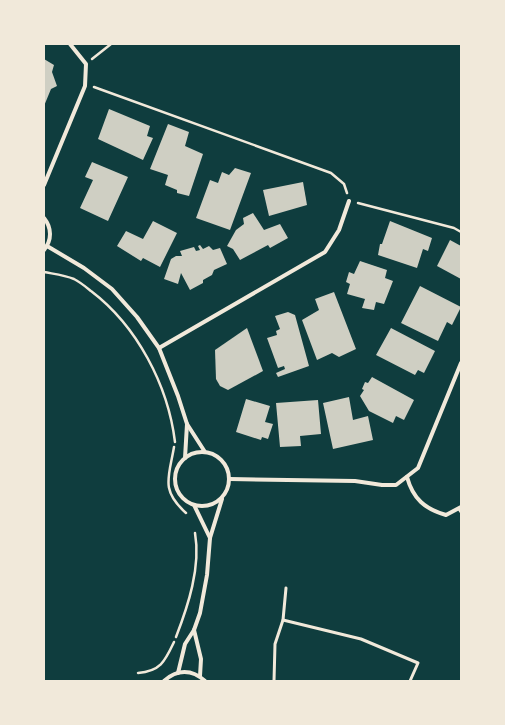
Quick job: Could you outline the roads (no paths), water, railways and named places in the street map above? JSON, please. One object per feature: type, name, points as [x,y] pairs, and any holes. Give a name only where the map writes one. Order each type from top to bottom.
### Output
[{"type":"street","points":[[44,186],[85,86],[86,64],[70,44]]},
{"type":"street","points":[[159,348],[325,252],[339,230],[349,201]]},
{"type":"street","points":[[44,218],[50,230],[50,238],[44,250]]},
{"type":"street","points":[[47,246],[84,268],[112,289],[137,317],[159,348],[178,396],[187,424],[205,452]]},
{"type":"street","points":[[230,479],[355,481],[382,485],[396,485],[418,468],[461,363]]},
{"type":"street","points":[[185,458],[187,424]]},
{"type":"street","points":[[178,673],[185,644],[194,630],[207,575],[210,538],[230,479],[227,467],[221,459],[214,454],[205,452],[193,454],[185,458],[178,468],[175,477],[176,485],[185,501],[194,505],[210,506],[222,499]]},
{"type":"street","points":[[407,477],[410,486],[420,501],[431,511],[446,515],[460,509]]},
{"type":"street","points":[[194,505],[210,538]]},
{"type":"street","points":[[194,630],[201,659],[200,676]]},
{"type":"street","points":[[164,681],[178,673],[193,673],[200,676],[205,681]]},
{"type":"lane","points":[[274,681],[273,673],[275,644],[283,620],[286,588]]},
{"type":"lane","points":[[283,620],[361,639],[418,663],[410,681]]}]
